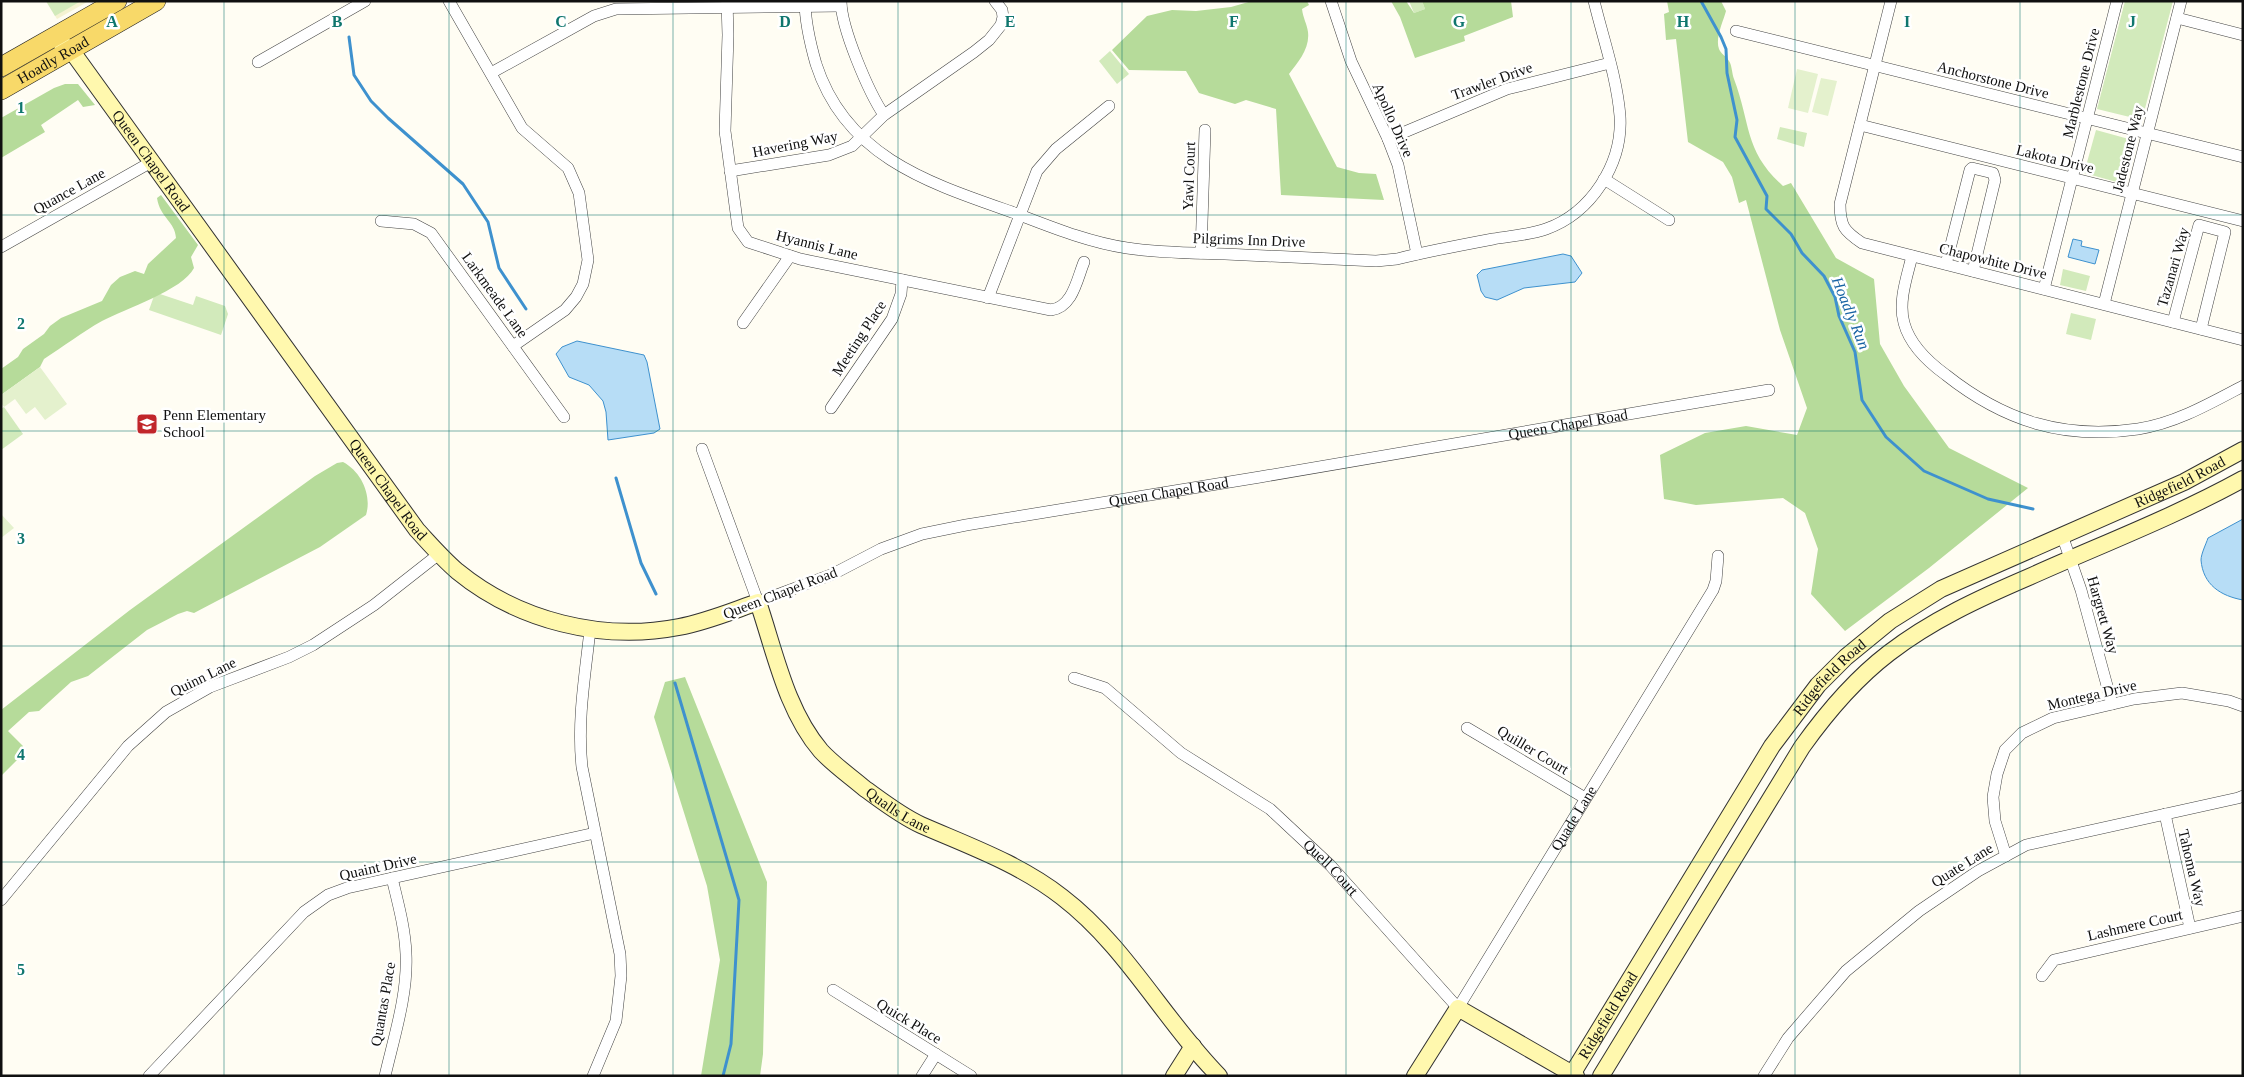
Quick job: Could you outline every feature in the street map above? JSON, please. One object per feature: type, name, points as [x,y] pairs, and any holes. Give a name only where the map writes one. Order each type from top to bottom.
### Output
[{"type":"main road","name":"Hoadly Road","points":[[1,67],[117,1]]},
{"type":"main road","name":"Hoadly Road","points":[[1,90],[156,1]]},
{"type":"street","points":[[258,62],[365,1]]},
{"type":"street","points":[[449,1],[522,128],[554,155],[573,176],[579,193],[588,260],[583,284],[564,310],[513,346]]},
{"type":"street","name":"Havering Way","points":[[730,171],[829,156],[841,152],[862,139],[884,115],[974,52],[988,40],[1001,25],[1003,17],[1002,10],[995,1]]},
{"type":"street","name":"Apollo Drive","points":[[1331,1],[1351,61],[1388,139],[1401,178],[1417,254]]},
{"type":"street","name":"Pilgrims Inn Drive","points":[[805,4],[806,26],[819,74],[837,109],[862,139],[890,161],[916,176],[1074,235],[1114,246],[1166,252],[1376,261],[1544,230],[1580,208],[1604,180],[1615,156],[1620,132],[1619,110],[1610,63],[1594,1]]},
{"type":"street","name":"Chapowhite Drive","points":[[1890,1],[1840,204],[1842,225],[1850,234],[1862,243],[2243,340]]},
{"type":"street","points":[[2104,1],[2116,3]]},
{"type":"street","name":"Jadestone Way","points":[[2104,304],[2181,1]]},
{"type":"street","points":[[490,74],[605,12],[630,9],[727,5],[841,3],[843,20],[868,87],[884,115]]},
{"type":"street","name":"Marblestone Drive","points":[[2044,289],[2116,3]]},
{"type":"street","name":"Hyannis Lane","points":[[727,5],[725,131],[738,228],[748,242],[790,256],[1051,310],[1058,309],[1069,300],[1084,262]]},
{"type":"street","points":[[2176,18],[2243,35]]},
{"type":"street","name":"Anchorstone Drive","points":[[1736,31],[2243,157]]},
{"type":"street","name":"Queen Chapel Road","points":[[53,37],[71,50],[417,530],[439,554],[478,586],[500,600],[562,624],[590,630],[635,632],[679,627],[758,602],[833,574],[880,549],[922,534],[966,525],[1769,390]]},
{"type":"street","name":"Trawler Drive","points":[[1388,139],[1507,89],[1610,63]]},
{"type":"street","points":[[988,298],[1037,172],[1046,159],[1109,106]]},
{"type":"street","name":"Lakota Drive","points":[[1860,125],[2243,221]]},
{"type":"street","name":"Yawl Court","points":[[1201,253],[1205,130]]},
{"type":"street","name":"Quance Lane","points":[[1,247],[152,161]]},
{"type":"street","points":[[1946,264],[1970,170],[1972,168],[1993,173],[1995,180],[1973,271]]},
{"type":"street","points":[[1604,180],[1669,220]]},
{"type":"street","name":"Larkmeade Lane","points":[[381,221],[414,224],[431,233],[564,418]]},
{"type":"street","name":"Tazanari Way","points":[[2173,322],[2199,225],[2225,232],[2201,329]]},
{"type":"street","points":[[743,323],[790,256]]},
{"type":"street","points":[[1912,256],[1903,293],[1904,321],[1911,340],[1934,366],[1964,390],[1992,407],[2020,420],[2062,430],[2100,432],[2139,429],[2189,415],[2243,386]]},
{"type":"street","name":"Meeting Place","points":[[831,408],[892,319],[901,294],[902,280]]},
{"type":"street","name":"Qualls Lane","points":[[702,449],[758,602],[788,693],[800,718],[822,751],[834,764],[873,795],[905,816],[1006,862],[1061,896],[1095,926],[1132,967],[1219,1076]]},
{"type":"street","name":"Ridgefield Road","points":[[1573,1075],[1772,746],[1818,685],[1860,644],[1905,611],[1948,586],[2184,482],[2243,450]]},
{"type":"street","name":"Ridgefield Road","points":[[1601,1076],[1802,747],[1841,697],[1889,653],[1934,622],[1985,596],[2192,505],[2243,479]]},
{"type":"street","name":"Hargrett Way","points":[[2062,535],[2071,558],[2112,704]]},
{"type":"street","name":"Quinn Lane","points":[[1,900],[128,746],[166,712],[210,687],[289,657],[321,640],[374,605],[439,554]]},
{"type":"street","name":"Quade Lane","points":[[1415,1076],[1712,590],[1716,581],[1718,556]]},
{"type":"street","points":[[590,630],[580,723],[582,767],[620,954],[621,976],[616,1021],[593,1076]]},
{"type":"street","name":"Quell Court","points":[[1074,678],[1097,684],[1112,694],[1181,753],[1274,812],[1330,865],[1458,1008],[1573,1075]]},
{"type":"street","name":"Montega Drive","points":[[2006,856],[1995,821],[1993,797],[1997,774],[2006,750],[2022,733],[2052,718],[2112,704],[2182,693],[2229,701],[2243,706]]},
{"type":"street","name":"Quiller Court","points":[[1467,728],[1585,798]]},
{"type":"street","name":"Quate Lane","points":[[1764,1076],[1788,1038],[1846,971],[1918,911],[1978,871],[2026,845],[2243,796]]},
{"type":"street","name":"Tahoma Way","points":[[2165,814],[2190,928]]},
{"type":"street","name":"Quaint Drive","points":[[149,1076],[304,912],[328,895],[347,888],[595,833]]},
{"type":"street","name":"Quantas Place","points":[[385,1076],[405,977],[406,956],[404,936],[392,878]]},
{"type":"street","name":"Lashmere Court","points":[[2042,976],[2054,960],[2243,916]]},
{"type":"street","name":"Quick Place","points":[[833,990],[971,1076]]},
{"type":"street","points":[[1174,1076],[1194,1046]]},
{"type":"street","points":[[922,1076],[936,1054]]},
{"type":"shaded area","points":[[46,1],[89,1],[57,19]]},
{"type":"green space","points":[[46,1],[81,1],[55,16]]},
{"type":"green space","points":[[1252,1],[1307,1],[1309,5],[1302,9],[1308,32],[1307,44],[1303,55],[1289,74],[1337,167],[1359,173],[1376,174],[1384,200],[1281,195],[1276,109],[1246,100],[1235,104],[1199,93],[1186,71],[1129,70],[1112,50],[1147,16],[1172,10],[1196,11],[1231,7]]},
{"type":"green space","points":[[1391,1],[1406,1],[1414,13],[1425,9],[1422,1],[1511,1],[1513,17],[1464,36],[1465,41],[1415,58],[1400,17]]},
{"type":"green space","points":[[1409,1],[1422,1],[1425,9],[1414,13]]},
{"type":"green space","points":[[1667,1],[1721,1],[1726,11],[1719,35],[1719,49],[1730,63],[1750,136],[1761,161],[1783,186],[1791,183],[1836,258],[1874,279],[1880,344],[1904,386],[1949,448],[2028,488],[1929,568],[1845,631],[1811,594],[1818,549],[1805,513],[1783,498],[1696,505],[1664,499],[1660,455],[1705,433],[1746,426],[1797,435],[1807,408],[1780,330],[1746,200],[1739,203],[1732,177],[1723,162],[1688,142],[1676,39],[1666,40],[1664,14],[1669,12]]},
{"type":"green space","points":[[2125,1],[2173,1],[2142,120],[2097,109]]},
{"type":"green space","points":[[1110,51],[1129,74],[1117,84],[1099,61]]},
{"type":"green space","points":[[1797,69],[1818,74],[1808,113],[1788,108]]},
{"type":"green space","points":[[1821,78],[1837,81],[1828,116],[1812,112]]},
{"type":"green space","points":[[65,84],[78,84],[95,105],[83,107],[78,100],[41,125],[45,132],[1,158],[1,118],[54,88]]},
{"type":"green space","points":[[1780,127],[1807,133],[1804,147],[1777,139]]},
{"type":"green space","points":[[2096,130],[2136,141],[2124,184],[2084,173]]},
{"type":"green space","points":[[161,195],[198,245],[191,257],[194,268],[188,276],[153,298],[102,321],[87,330],[44,359],[40,367],[1,395],[1,369],[18,357],[23,349],[44,334],[50,326],[61,318],[102,301],[111,285],[120,277],[135,271],[144,274],[148,264],[176,238],[173,227],[159,205],[157,198]]},
{"type":"green space","points":[[2063,269],[2090,276],[2086,291],[2060,285]]},
{"type":"green space","points":[[160,294],[193,305],[196,296],[225,306],[228,314],[221,335],[149,310],[154,296]]},
{"type":"green space","points":[[2071,313],[2096,319],[2091,340],[2066,334]]},
{"type":"green space","points":[[40,367],[67,404],[45,420],[35,407],[26,414],[15,399],[4,407],[1,403],[1,395]]},
{"type":"green space","points":[[4,407],[23,434],[1,450],[1,409]]},
{"type":"green space","points":[[343,462],[350,466],[364,485],[368,500],[366,515],[320,547],[194,613],[187,611],[178,614],[147,630],[88,676],[71,682],[39,711],[29,712],[8,731],[23,746],[20,757],[1,776],[1,710],[130,610],[315,476],[337,463]]},
{"type":"green space","points":[[1,514],[14,528],[1,538]]},
{"type":"green space","points":[[685,677],[767,882],[763,1054],[760,1076],[701,1076],[720,960],[707,886],[654,717],[665,682]]},
{"type":"water","points":[[2073,239],[2082,241],[2081,246],[2099,250],[2095,264],[2068,257]]},
{"type":"water","points":[[1563,254],[1571,256],[1582,273],[1575,282],[1524,288],[1497,300],[1485,297],[1481,291],[1477,275],[1482,270]]},
{"type":"water","points":[[577,341],[644,355],[660,429],[654,433],[608,440],[606,412],[603,401],[589,385],[569,377],[556,354],[562,347]]},
{"type":"water","points":[[2243,519],[2243,600],[2227,596],[2214,588],[2205,576],[2201,560],[2208,538]]},
{"type":"waterway","name":"Hoadly Run","points":[[1701,1],[1726,49],[1727,73],[1737,120],[1735,137],[1767,196],[1766,209],[1791,234],[1802,253],[1824,276],[1835,297],[1839,316],[1855,352],[1862,400],[1886,437],[1924,471],[1988,499],[2033,509]]},
{"type":"waterway","points":[[349,37],[354,75],[371,101],[463,184],[488,222],[499,268],[526,309]]},
{"type":"waterway","points":[[616,478],[641,563],[656,594]]},
{"type":"waterway","points":[[675,683],[739,900],[731,1044],[723,1076]]},
{"type":"place","name":"Penn Elementary School","points":[[147,424]]}]
